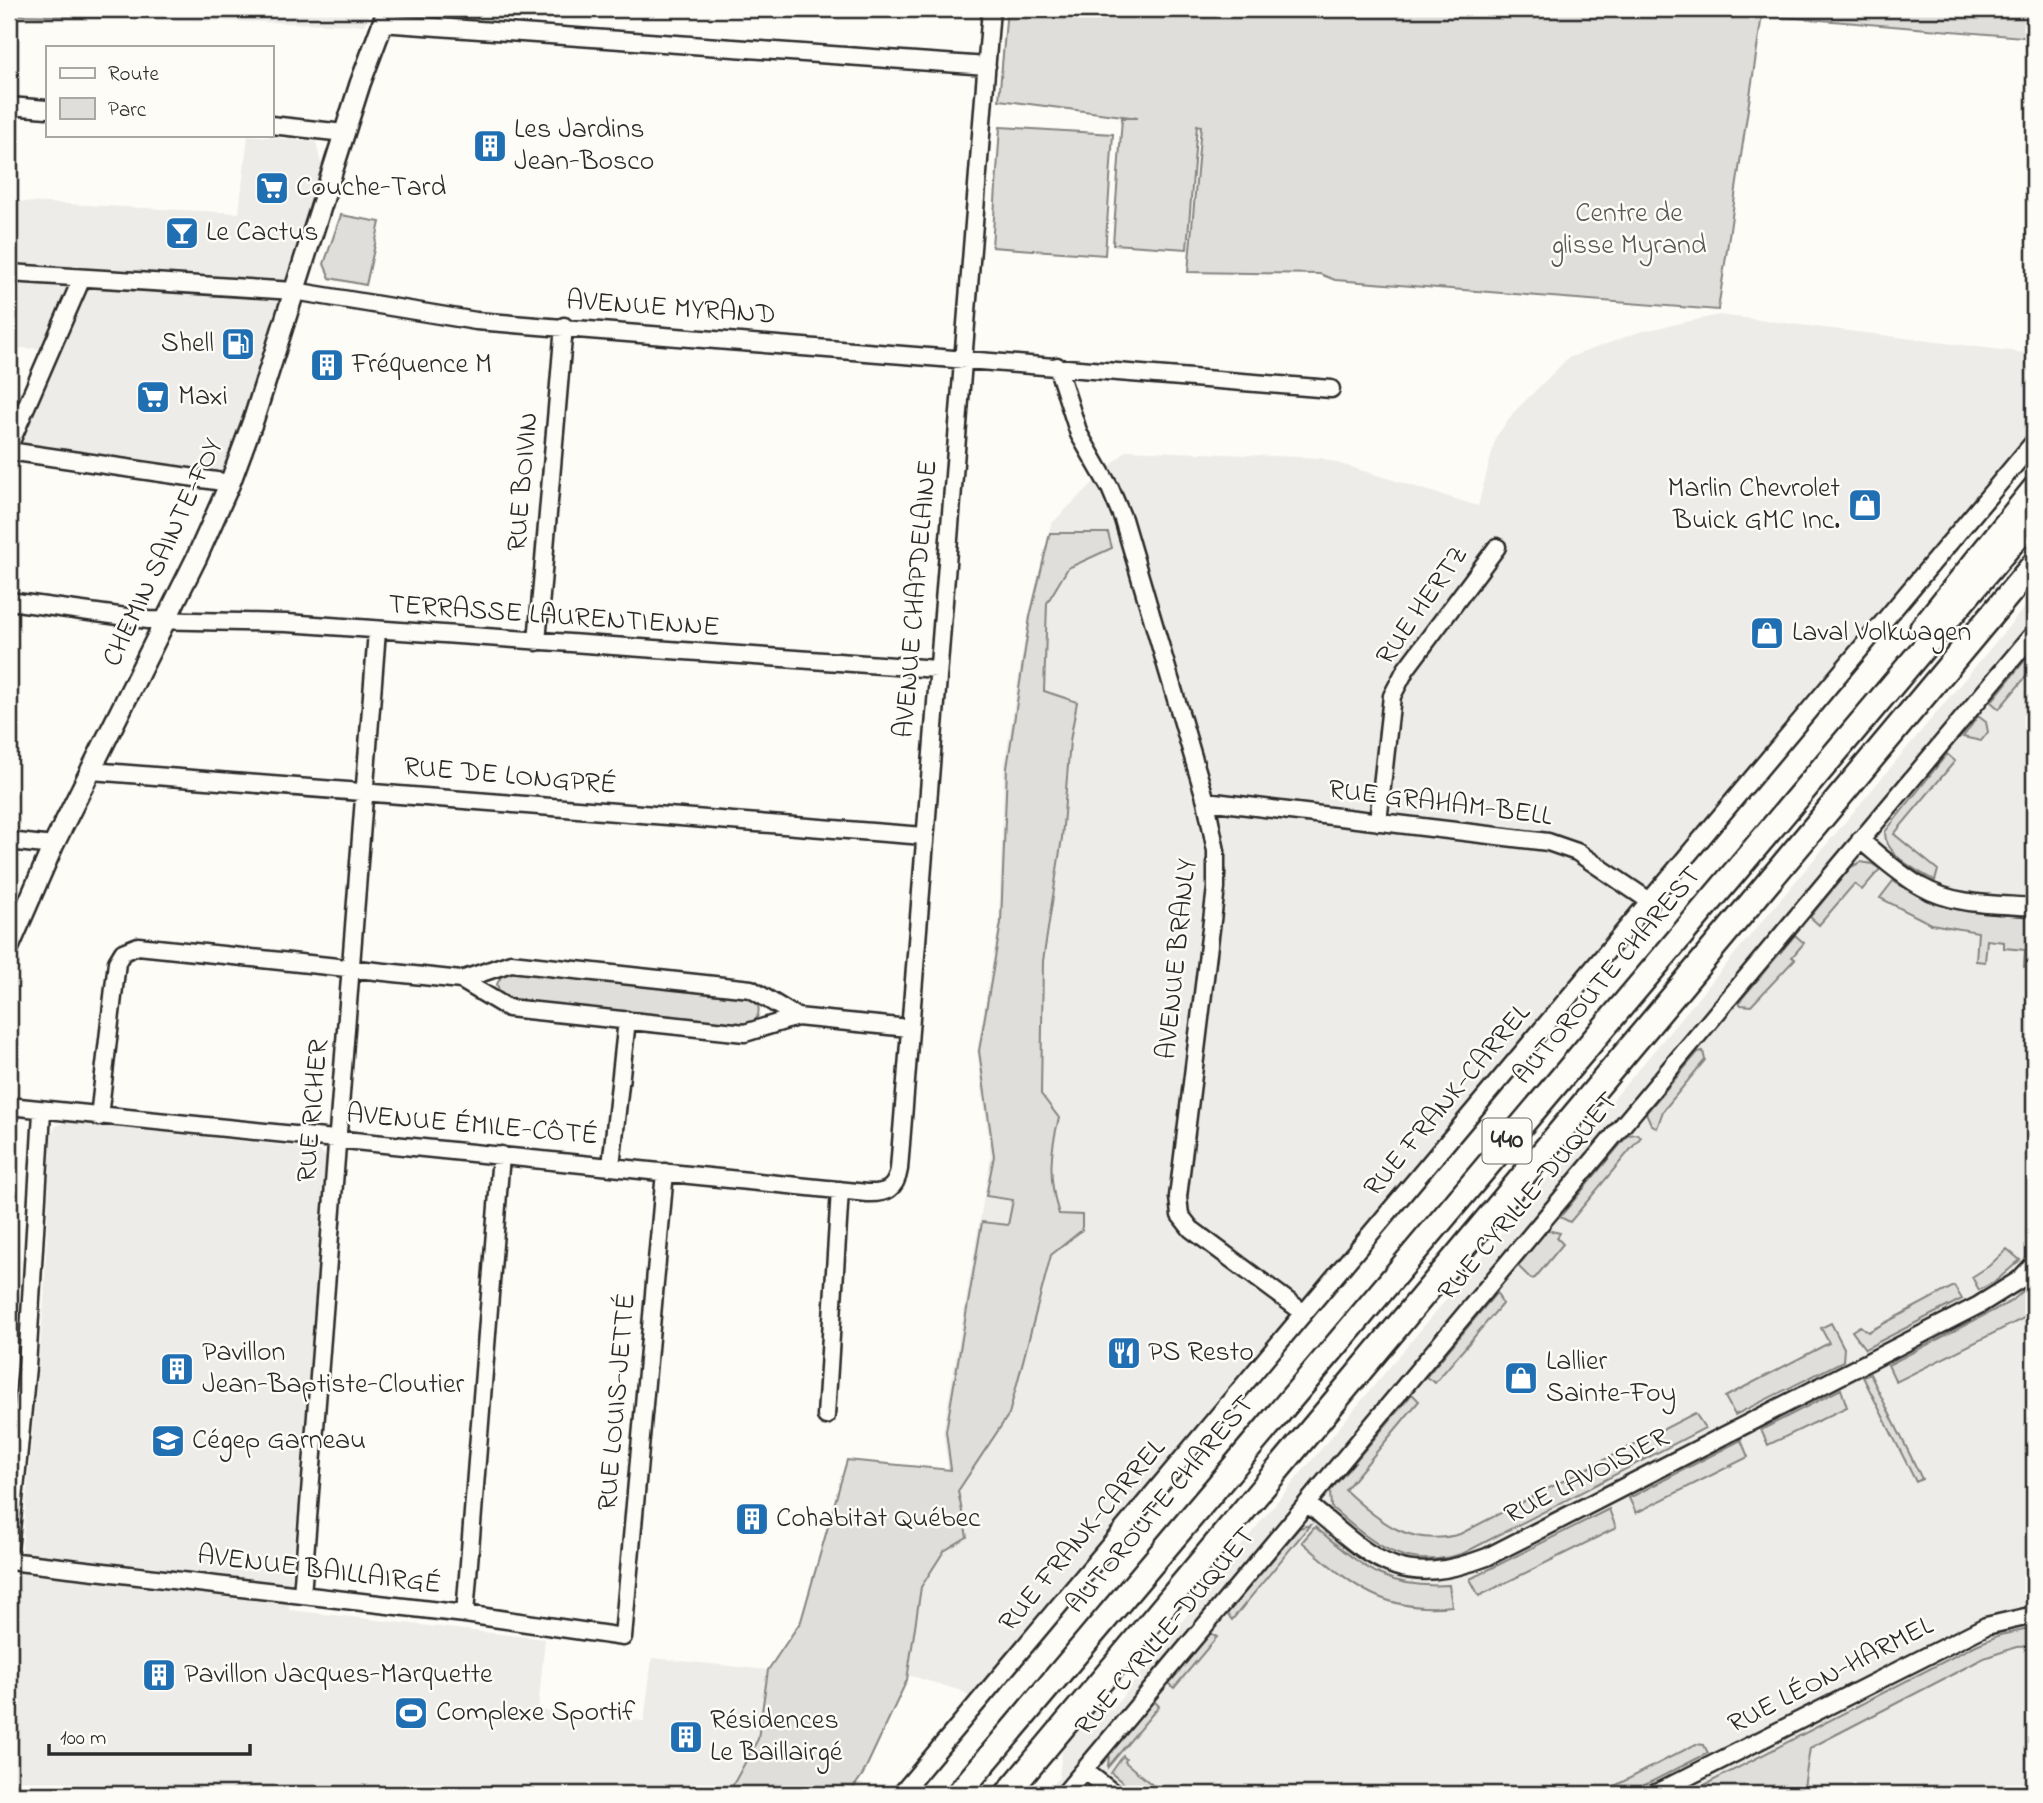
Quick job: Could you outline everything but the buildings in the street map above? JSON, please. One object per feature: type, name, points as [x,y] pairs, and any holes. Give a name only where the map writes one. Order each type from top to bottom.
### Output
[{"type":"highway","points":[[1808,787],[1909,643],[2034,489]]},
{"type":"highway","name":"AUTOROUTE CHAREST","points":[[958,1794],[2034,517]]},
{"type":"highway","name":"440","points":[[1007,1794],[2034,566]]},
{"type":"main road","name":"CHEMIN SAINTE-FOY","points":[[9,947],[53,846],[166,620],[230,483],[254,418],[344,132],[384,16]]},
{"type":"street","name":"AVENUE CHAPDELAINE","points":[[888,1191],[898,1177],[991,9]]},
{"type":"street","points":[[384,16],[987,66]]},
{"type":"street","points":[[9,106],[46,108]]},
{"type":"street","points":[[273,125],[344,132]]},
{"type":"street","name":"AVENUE MYRAND","points":[[9,273],[294,291],[476,321],[1331,389]]},
{"type":"street","points":[[82,278],[9,449],[230,483]]},
{"type":"street","name":"RUE BOIVIN","points":[[537,642],[564,326]]},
{"type":"street","name":"AVENUE BRANLY","points":[[1057,366],[1079,434],[1110,488],[1123,519],[1206,801],[1216,851],[1216,888],[1178,1207],[1191,1229],[1304,1313]]},
{"type":"street","name":"RUE FRANK-CARREL","points":[[901,1794],[2034,442]]},
{"type":"street","name":"RUE HERTZ","points":[[1378,822],[1392,696],[1406,669],[1497,547]]},
{"type":"street","name":"TERRASSE LAURENTIENNE","points":[[9,601],[148,620],[287,623],[937,669]]},
{"type":"street","name":"RUE RICHER","points":[[302,1595],[353,968],[377,631]]},
{"type":"street","name":"RUE CYRILLE-DUQUET","points":[[1064,1794],[2034,633]]},
{"type":"street","name":"RUE DE LONGPRÉ","points":[[91,771],[924,836]]},
{"type":"street","name":"RUE GRAHAM-BELL","points":[[1206,801],[1548,842],[1577,852],[1651,902]]},
{"type":"street","points":[[9,841],[53,846]]},
{"type":"street","points":[[1860,841],[1921,887],[1941,895],[1965,901],[2034,907]]},
{"type":"street","points":[[99,1117],[117,962],[129,948],[138,946],[461,980],[508,1008],[745,1033],[797,1017],[909,1028]]},
{"type":"street","points":[[461,980],[510,963],[751,989],[797,1017]]},
{"type":"street","points":[[611,1166],[627,1020]]},
{"type":"street","name":"AVENUE ÉMILE-CÔTÉ","points":[[9,1106],[42,1112],[501,1154],[874,1194],[888,1191]]},
{"type":"street","points":[[9,1551],[27,1367],[42,1112]]},
{"type":"street","points":[[465,1614],[501,1154]]},
{"type":"street","name":"RUE LOUIS-JETTÉ","points":[[623,1637],[665,1172]]},
{"type":"street","points":[[826,1416],[840,1190]]},
{"type":"street","name":"RUE LAVOISIER","points":[[1308,1504],[1358,1546],[1379,1559],[1422,1573],[1452,1570],[1499,1552],[1995,1296],[2034,1264]]},
{"type":"street","name":"AVENUE BAILLAIRGÉ","points":[[9,1561],[465,1614],[623,1637]]},
{"type":"street","name":"RUE LÉON-HARMEL","points":[[1655,1794],[1986,1626],[2034,1615]]},
{"type":"street","points":[[1084,1770],[1115,1794]]},
{"type":"shaded area","points":[[9,9],[372,9],[364,25],[9,15]]},
{"type":"shaded area","points":[[248,136],[316,142],[327,190],[230,483],[9,451],[51,349],[9,348],[9,201],[239,213]]},
{"type":"shaded area","points":[[1719,315],[2034,354],[2034,444],[1292,1311],[979,1706],[962,1691],[908,1675],[856,1652],[948,1468],[943,1432],[991,1156],[977,1051],[999,922],[1004,769],[1028,618],[1051,524],[1127,450],[1321,458],[1478,506],[1496,437],[1514,412],[1568,358],[1639,332]]},
{"type":"shaded area","points":[[2034,596],[2034,1794],[1046,1794],[1059,1778],[1067,1704],[1112,1710],[1261,1521]]},
{"type":"shaded area","name":"Cégep Garneau","points":[[65,1122],[316,1149],[324,1154],[327,1163],[289,1610],[545,1639],[538,1710],[644,1721],[652,1658],[768,1670],[757,1738],[727,1794],[9,1794],[9,1655],[19,1580],[44,1303],[51,1135],[56,1126]]},
{"type":"green space","points":[[9,9],[294,9],[108,17],[9,15]]},
{"type":"green space","name":"Centre de glisse Myrand","points":[[1007,9],[2034,9],[2034,38],[1762,15],[1718,310],[1335,280],[1320,274],[1188,272],[1201,126],[1197,125],[1187,249],[1113,244],[1122,118],[1138,118],[999,100]]},
{"type":"green space","points":[[1000,127],[1113,134],[1105,255],[992,247]]},
{"type":"green space","points":[[341,215],[380,222],[366,285],[330,278],[324,264]]},
{"type":"green space","points":[[1050,533],[1108,533],[1112,548],[1068,568],[1047,603],[1044,691],[1077,702],[1070,741],[1062,838],[1043,961],[1041,1094],[1059,1118],[1051,1166],[1059,1214],[1082,1215],[1082,1230],[1051,1255],[1009,1414],[958,1491],[967,1537],[944,1551],[921,1587],[907,1680],[863,1774],[849,1794],[728,1794],[758,1739],[768,1670],[801,1621],[847,1460],[951,1470],[946,1431],[982,1222],[1008,1225],[1013,1200],[986,1196],[994,1156],[979,1051],[1001,923],[1007,768],[1030,617]]},
{"type":"green space","points":[[2034,649],[2034,667],[1999,709],[1991,702]]},
{"type":"green space","points":[[1978,716],[1986,722],[1988,732],[1981,741],[1963,737]]},
{"type":"green space","points":[[1947,754],[1955,761],[1894,834],[1938,870],[1935,881],[1896,855],[1886,840],[1885,832]]},
{"type":"green space","points":[[1861,862],[1880,869],[1862,890],[1854,884],[1819,925],[1810,917],[1851,867]]},
{"type":"green space","points":[[1893,881],[1944,906],[2034,917],[2031,968],[2024,967],[2025,950],[2004,948],[2004,942],[1987,940],[1985,962],[1976,961],[1978,932],[1931,924],[1880,898]]},
{"type":"green space","points":[[1795,935],[1804,943],[1792,957],[1795,959],[1751,1006],[1741,1005],[1739,1002]]},
{"type":"green space","points":[[511,971],[750,997],[758,1005],[758,1015],[753,1022],[747,1024],[511,1000],[500,994],[497,984],[502,975]]},
{"type":"green space","points":[[1703,1051],[1705,1060],[1663,1111],[1657,1128],[1651,1124],[1646,1113],[1698,1052]]},
{"type":"green space","points":[[1637,1134],[1641,1137],[1570,1222],[1560,1217],[1628,1135]]},
{"type":"green space","points":[[1547,1230],[1560,1233],[1557,1238],[1563,1244],[1535,1278],[1531,1279],[1518,1266]]},
{"type":"green space","points":[[2007,1249],[2020,1260],[1997,1280],[1979,1290],[1972,1277]]},
{"type":"green space","points":[[2034,1281],[2034,1309],[2022,1319],[1896,1382],[1888,1365],[2012,1301]]},
{"type":"green space","points":[[1954,1286],[1962,1299],[1865,1349],[1852,1331],[1860,1326],[1868,1332]]},
{"type":"green space","points":[[1497,1292],[1502,1304],[1435,1383],[1426,1377]]},
{"type":"green space","points":[[1831,1323],[1844,1348],[1843,1361],[1735,1415],[1725,1397],[1829,1343],[1821,1328]]},
{"type":"green space","points":[[1870,1374],[1922,1479],[1916,1482],[1863,1377]]},
{"type":"green space","points":[[1841,1389],[1847,1407],[1768,1445],[1761,1430]]},
{"type":"green space","points":[[1412,1394],[1419,1401],[1345,1490],[1383,1522],[1411,1535],[1426,1538],[1460,1534],[1695,1413],[1705,1428],[1464,1553],[1425,1559],[1408,1557],[1376,1543],[1331,1507],[1330,1491]]},
{"type":"green space","points":[[1741,1440],[1748,1457],[1636,1513],[1629,1498]]},
{"type":"green space","points":[[1609,1509],[1616,1528],[1479,1596],[1470,1579]]},
{"type":"green space","points":[[1310,1525],[1232,1620],[1227,1614],[1299,1528]]},
{"type":"green space","points":[[1315,1527],[1361,1564],[1390,1579],[1426,1585],[1449,1585],[1452,1606],[1406,1605],[1370,1593],[1336,1571],[1302,1542]]},
{"type":"green space","points":[[2034,1628],[2034,1646],[2017,1647],[1984,1658],[1810,1748],[1803,1794],[1687,1794],[1976,1645],[2000,1635]]},
{"type":"green space","points":[[1211,1633],[1217,1637],[1174,1688],[1169,1683]]},
{"type":"green space","points":[[1154,1701],[1159,1706],[1108,1767],[1109,1754]]},
{"type":"green space","points":[[1696,1744],[1704,1745],[1708,1753],[1627,1794],[1599,1794]]},
{"type":"green space","points":[[1123,1756],[1125,1762],[1163,1794],[1137,1794],[1111,1773]]},
{"type":"place","name":"Les Jardins Jean-Bosco","points":[[490,146]]},
{"type":"place","name":"Couche-Tard","points":[[272,188]]},
{"type":"place","name":"Le Cactus","points":[[182,233]]},
{"type":"place","name":"Shell","points":[[238,344]]},
{"type":"place","name":"Fréquence M","points":[[327,365]]},
{"type":"place","name":"Maxi","points":[[153,397]]},
{"type":"place","name":"Marlin Chevrolet Buick GMC Inc.","points":[[1865,505]]},
{"type":"place","name":"Laval Volkwagen","points":[[1767,633]]},
{"type":"place","name":"PS Resto","points":[[1124,1353]]},
{"type":"place","name":"Pavillon Jean-Baptiste-Cloutier","points":[[177,1369]]},
{"type":"place","name":"Lallier Sainte-Foy","points":[[1521,1378]]},
{"type":"place","name":"Cégep Garneau","points":[[168,1441]]},
{"type":"place","name":"Cohabitat Québec","points":[[752,1519]]},
{"type":"place","name":"Pavillon Jacques-Marquette","points":[[159,1675]]},
{"type":"place","name":"Complexe Sportif","points":[[411,1713]]},
{"type":"place","name":"Résidences Le Baillairgé","points":[[686,1737]]}]
